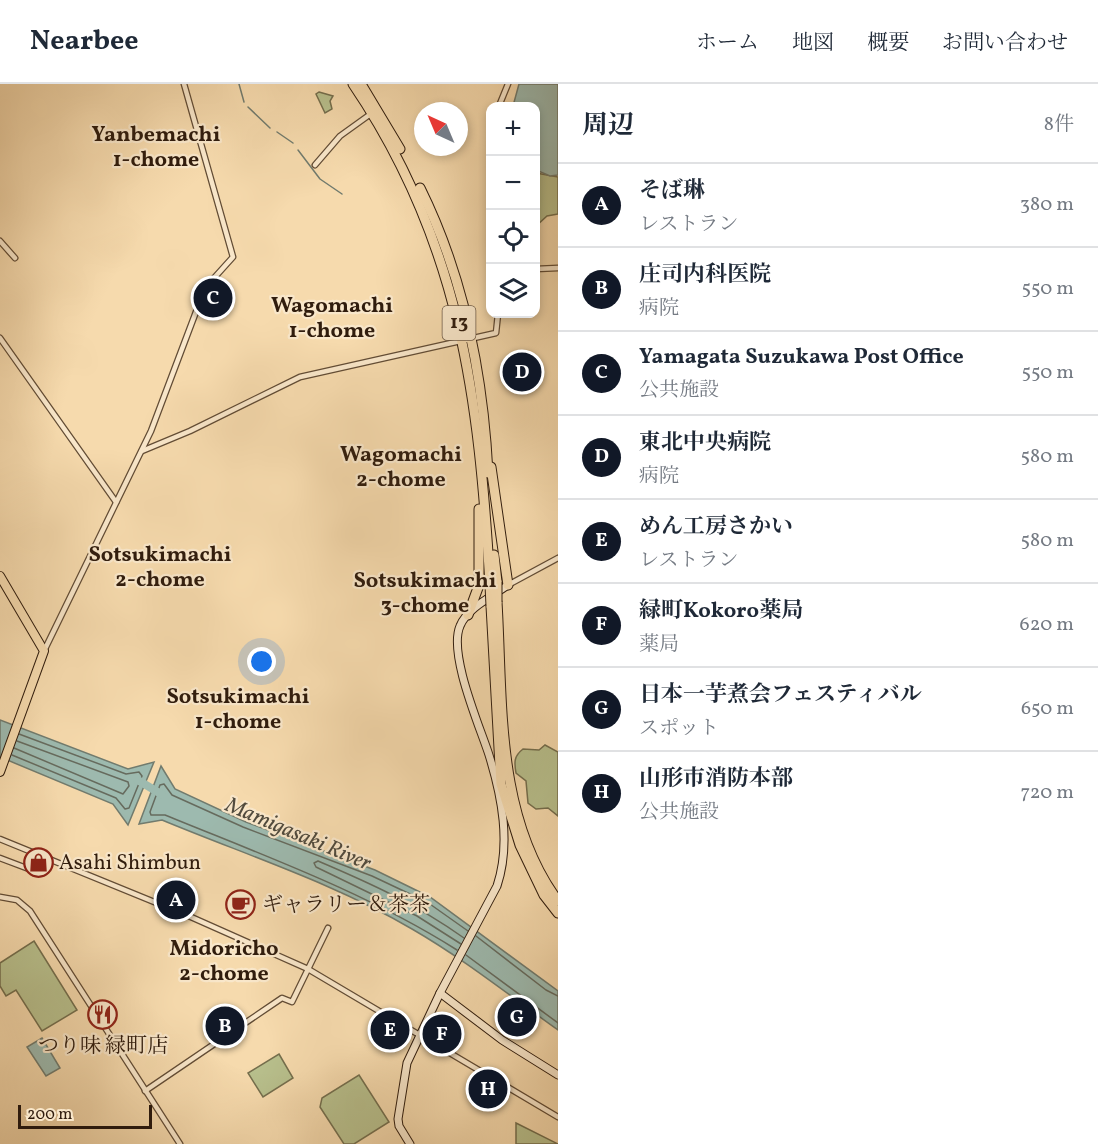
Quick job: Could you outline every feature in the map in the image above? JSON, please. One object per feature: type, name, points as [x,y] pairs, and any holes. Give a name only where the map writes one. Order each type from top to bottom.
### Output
[{"type":"highway","name":"13","points":[[353,84],[393,148],[421,205],[467,338]]},
{"type":"highway","name":"13","points":[[361,84],[390,128],[427,201],[451,263],[467,338],[483,439],[493,583],[501,784],[520,845],[544,895],[558,913]]},
{"type":"highway","points":[[483,439],[508,585]]},
{"type":"highway","points":[[468,615],[478,585],[483,439]]},
{"type":"highway","name":"13","points":[[494,604],[508,780],[526,841],[558,901]]},
{"type":"main road","points":[[0,576],[44,651],[0,772]]},
{"type":"street","points":[[44,651],[142,451],[205,288],[232,257],[184,84]]},
{"type":"street","points":[[500,102],[507,84]]},
{"type":"street","points":[[315,165],[340,136],[372,113]]},
{"type":"street","points":[[0,241],[15,258]]},
{"type":"street","points":[[540,269],[558,268]]},
{"type":"street","points":[[142,451],[190,431],[300,377],[496,333],[498,318]]},
{"type":"street","points":[[0,338],[116,502]]},
{"type":"street","points":[[410,1144],[399,1126],[398,1119],[407,1063],[440,993],[446,986],[489,903],[503,867],[505,845],[492,766],[468,695],[457,634],[460,624],[468,615],[508,585],[558,558]]},
{"type":"street","points":[[0,839],[191,917],[308,969],[558,1117]]},
{"type":"street","points":[[0,858],[29,869]]},
{"type":"street","points":[[0,897],[17,900],[30,911],[180,1144]]},
{"type":"street","points":[[146,1091],[282,998],[292,1002],[328,928]]},
{"type":"street","points":[[440,993],[495,1036],[558,1075]]},
{"type":"green space","points":[[319,92],[333,96],[330,101],[332,109],[325,113],[316,94]]},
{"type":"green space","points":[[540,174],[558,177],[558,214],[547,216],[540,222]]},
{"type":"green space","points":[[545,745],[558,752],[558,816],[548,808],[536,809],[528,803],[526,781],[516,773],[515,760],[523,749],[539,750]]},
{"type":"green space","points":[[34,941],[77,1010],[42,1031],[16,990],[6,996],[0,986],[0,963]]},
{"type":"green space","points":[[279,1054],[293,1078],[263,1097],[248,1073]]},
{"type":"green space","points":[[359,1075],[389,1122],[354,1144],[344,1144],[320,1107],[322,1098]]},
{"type":"green space","points":[[516,1123],[558,1144],[516,1144]]},
{"type":"water","points":[[519,84],[558,84],[558,175],[550,176],[540,172],[540,102],[514,102]]},
{"type":"water","points":[[0,720],[128,769],[154,762],[128,825],[113,804],[0,757]]},
{"type":"water","points":[[161,766],[175,789],[246,822],[375,870],[430,897],[558,991],[558,1030],[431,941],[352,897],[162,820],[139,824]]},
{"type":"water","points":[[42,1038],[60,1068],[46,1076],[27,1047]]},
{"type":"waterway","points":[[239,84],[244,102]]},
{"type":"waterway","points":[[248,107],[270,128]]},
{"type":"waterway","points":[[277,132],[293,143]]},
{"type":"waterway","points":[[298,150],[320,179],[342,194]]},
{"type":"waterway","name":"Mamigasaki River","points":[[136,779],[161,794]]},
{"type":"place","name":"Yamagata Suzukawa Post Office","points":[[213,298]]},
{"type":"place","name":"東北中央病院","points":[[522,372]]},
{"type":"place","name":"Asahi Shimbun","points":[[38,863]]},
{"type":"place","name":"そば琳","points":[[176,900]]},
{"type":"place","name":"ギャラリー＆茶茶","points":[[241,905]]},
{"type":"place","name":"つり味 緑町店","points":[[103,1015]]},
{"type":"place","name":"日本一芋煮会フェスティバル","points":[[517,1017]]},
{"type":"place","name":"庄司内科医院","points":[[225,1026]]},
{"type":"place","name":"めん工房さかい","points":[[390,1030]]},
{"type":"place","name":"緑町Kokoro薬局","points":[[442,1034]]},
{"type":"place","name":"山形市消防本部","points":[[488,1089]]},
{"type":"district","name":"Yanbemachi 1-chome","points":[[156,148]]},
{"type":"district","name":"Wagomachi 1-chome","points":[[332,318]]},
{"type":"district","name":"Wagomachi 2-chome","points":[[401,468]]},
{"type":"district","name":"Sotsukimachi 2-chome","points":[[160,568]]},
{"type":"district","name":"Sotsukimachi 3-chome","points":[[425,594]]},
{"type":"district","name":"Sotsukimachi 1-chome","points":[[238,710]]},
{"type":"district","name":"Midoricho 2-chome","points":[[224,962]]}]
